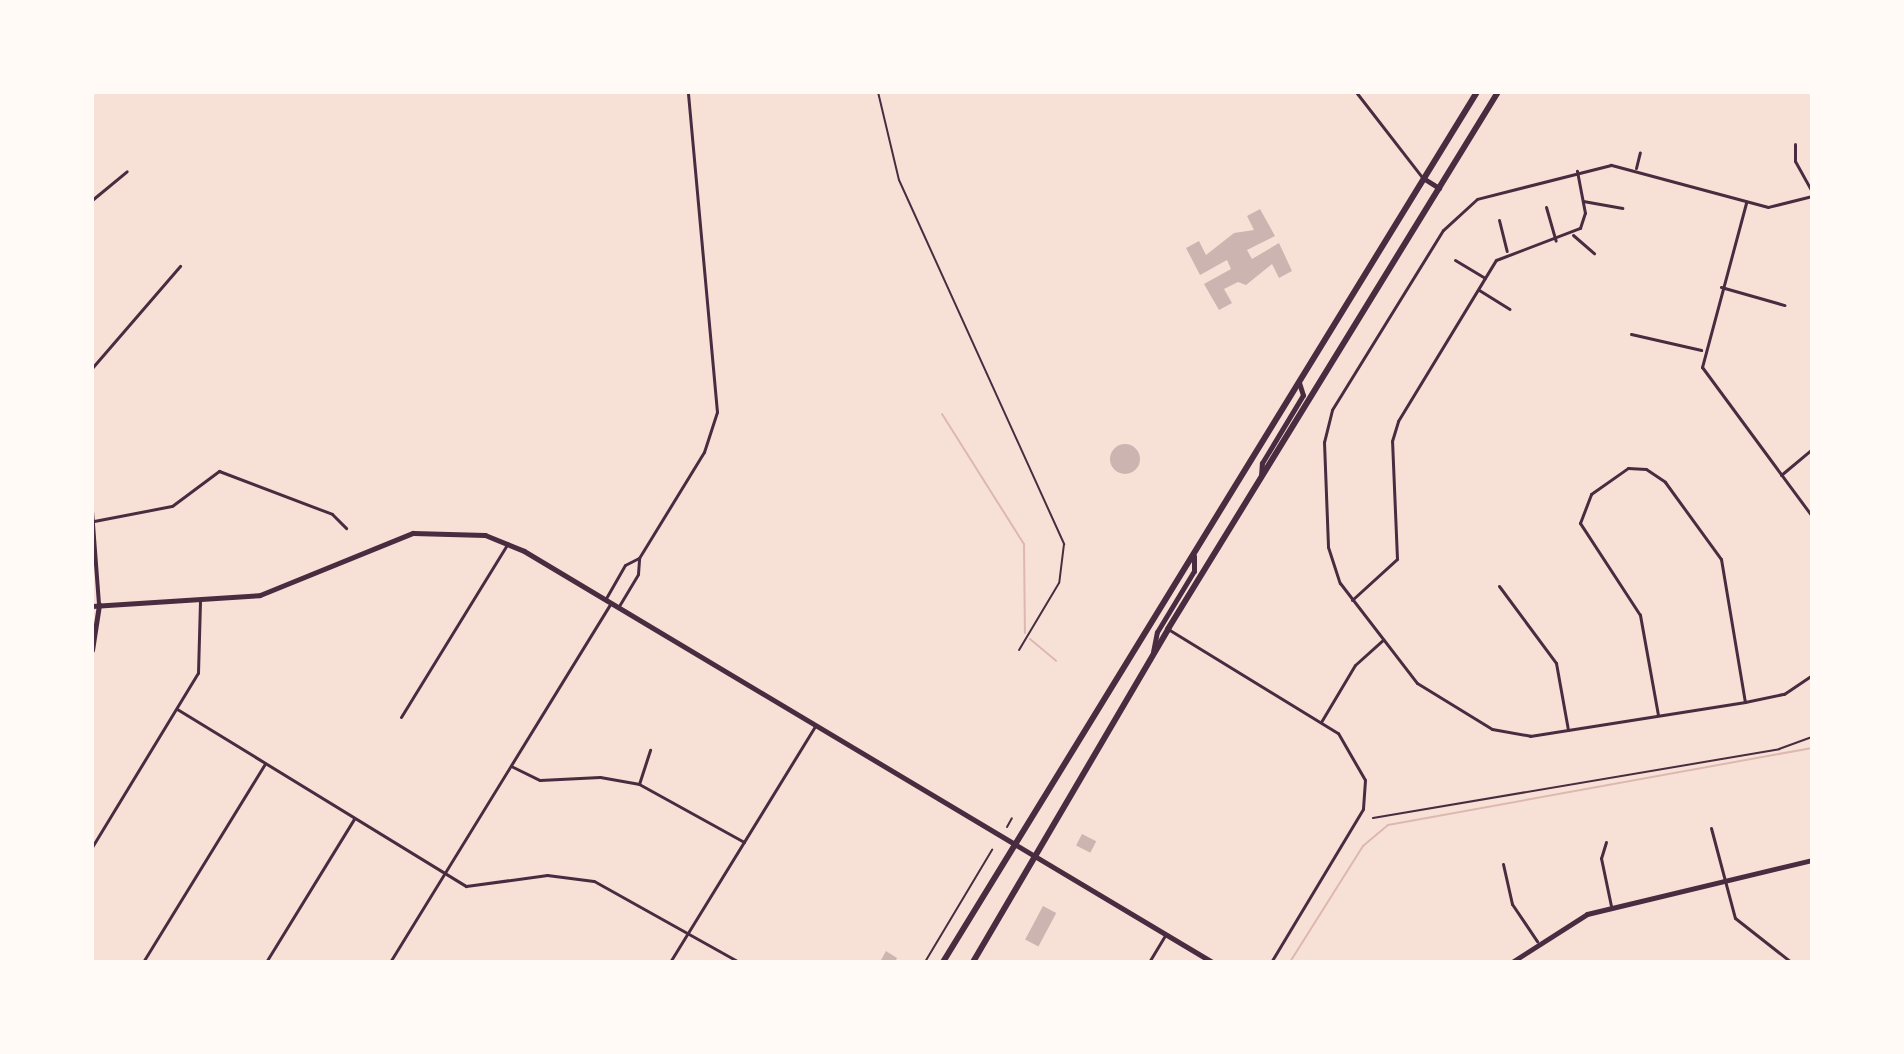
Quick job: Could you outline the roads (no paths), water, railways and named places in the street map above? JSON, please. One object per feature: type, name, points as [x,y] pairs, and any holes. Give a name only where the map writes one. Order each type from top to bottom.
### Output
[{"type":"highway","points":[[943,962],[1477,92]]},
{"type":"highway","points":[[973,962],[1168,629],[1498,92]]},
{"type":"main road","points":[[1423,178],[1439,188]]},
{"type":"main road","points":[[1261,477],[1262,463],[1303,395],[1299,383]]},
{"type":"main road","points":[[92,650],[95,606],[200,600],[290,588],[413,533],[459,530],[508,543],[1212,962]]},
{"type":"main road","points":[[1154,653],[1194,556]]},
{"type":"main road","points":[[1512,962],[1537,941],[1611,906],[1812,860]]},
{"type":"street","points":[[617,609],[638,574],[639,558],[704,452],[717,412],[688,92]]},
{"type":"street","points":[[1356,92],[1423,178]]},
{"type":"street","points":[[1795,144],[1795,161],[1812,194],[1778,208],[1746,203],[1636,169],[1577,171],[1461,208],[1332,410],[1324,442],[1328,547],[1352,600],[1427,691],[1484,725],[1521,735],[1568,730],[1784,694],[1812,675]]},
{"type":"street","points":[[1636,169],[1640,152]]},
{"type":"street","points":[[92,200],[127,171]]},
{"type":"street","points":[[1352,600],[1397,559],[1392,433],[1485,278],[1507,253],[1556,241],[1573,234],[1583,222],[1583,201],[1577,171]]},
{"type":"street","points":[[1583,201],[1622,208]]},
{"type":"street","points":[[1746,203],[1703,351],[1708,382],[1812,516]]},
{"type":"street","points":[[1546,207],[1556,241]]},
{"type":"street","points":[[1499,220],[1507,253]]},
{"type":"street","points":[[1573,234],[1594,253]]},
{"type":"street","points":[[1455,260],[1485,278]]},
{"type":"street","points":[[92,368],[180,266]]},
{"type":"street","points":[[1721,287],[1784,305]]},
{"type":"street","points":[[1478,289],[1510,309]]},
{"type":"street","points":[[1631,334],[1703,351]]},
{"type":"street","points":[[1781,475],[1812,449]]},
{"type":"street","points":[[1658,716],[1640,615],[1580,523],[1586,500],[1628,468],[1652,472],[1717,550],[1745,702]]},
{"type":"street","points":[[94,521],[172,506],[219,471],[332,514],[346,528]]},
{"type":"street","points":[[92,511],[95,606]]},
{"type":"street","points":[[401,717],[508,543]]},
{"type":"street","points":[[390,962],[511,766],[607,603],[625,565],[639,558]]},
{"type":"street","points":[[1499,586],[1556,663],[1568,730]]},
{"type":"street","points":[[92,847],[177,709],[201,663],[200,600]]},
{"type":"street","points":[[1168,629],[1321,722],[1349,744],[1367,796],[1271,962]]},
{"type":"street","points":[[1321,722],[1360,660],[1383,640]]},
{"type":"street","points":[[177,709],[444,873],[479,888],[547,875],[582,878],[689,932],[739,962]]},
{"type":"street","points":[[670,962],[815,725]]},
{"type":"street","points":[[639,784],[650,750]]},
{"type":"street","points":[[143,962],[266,764]]},
{"type":"street","points":[[511,766],[540,780],[600,777],[639,784],[744,842]]},
{"type":"street","points":[[266,962],[355,818]]},
{"type":"street","points":[[1711,828],[1723,881],[1744,928],[1791,962]]},
{"type":"street","points":[[1606,842],[1601,858],[1611,906]]},
{"type":"street","points":[[1503,864],[1512,904],[1537,941]]},
{"type":"street","points":[[1149,962],[1165,935]]},
{"type":"waterway","points":[[942,414],[1024,544],[1025,633]]},
{"type":"waterway","points":[[1030,639],[1056,661]]},
{"type":"waterway","points":[[1290,962],[1363,846],[1388,825],[1812,748]]}]
